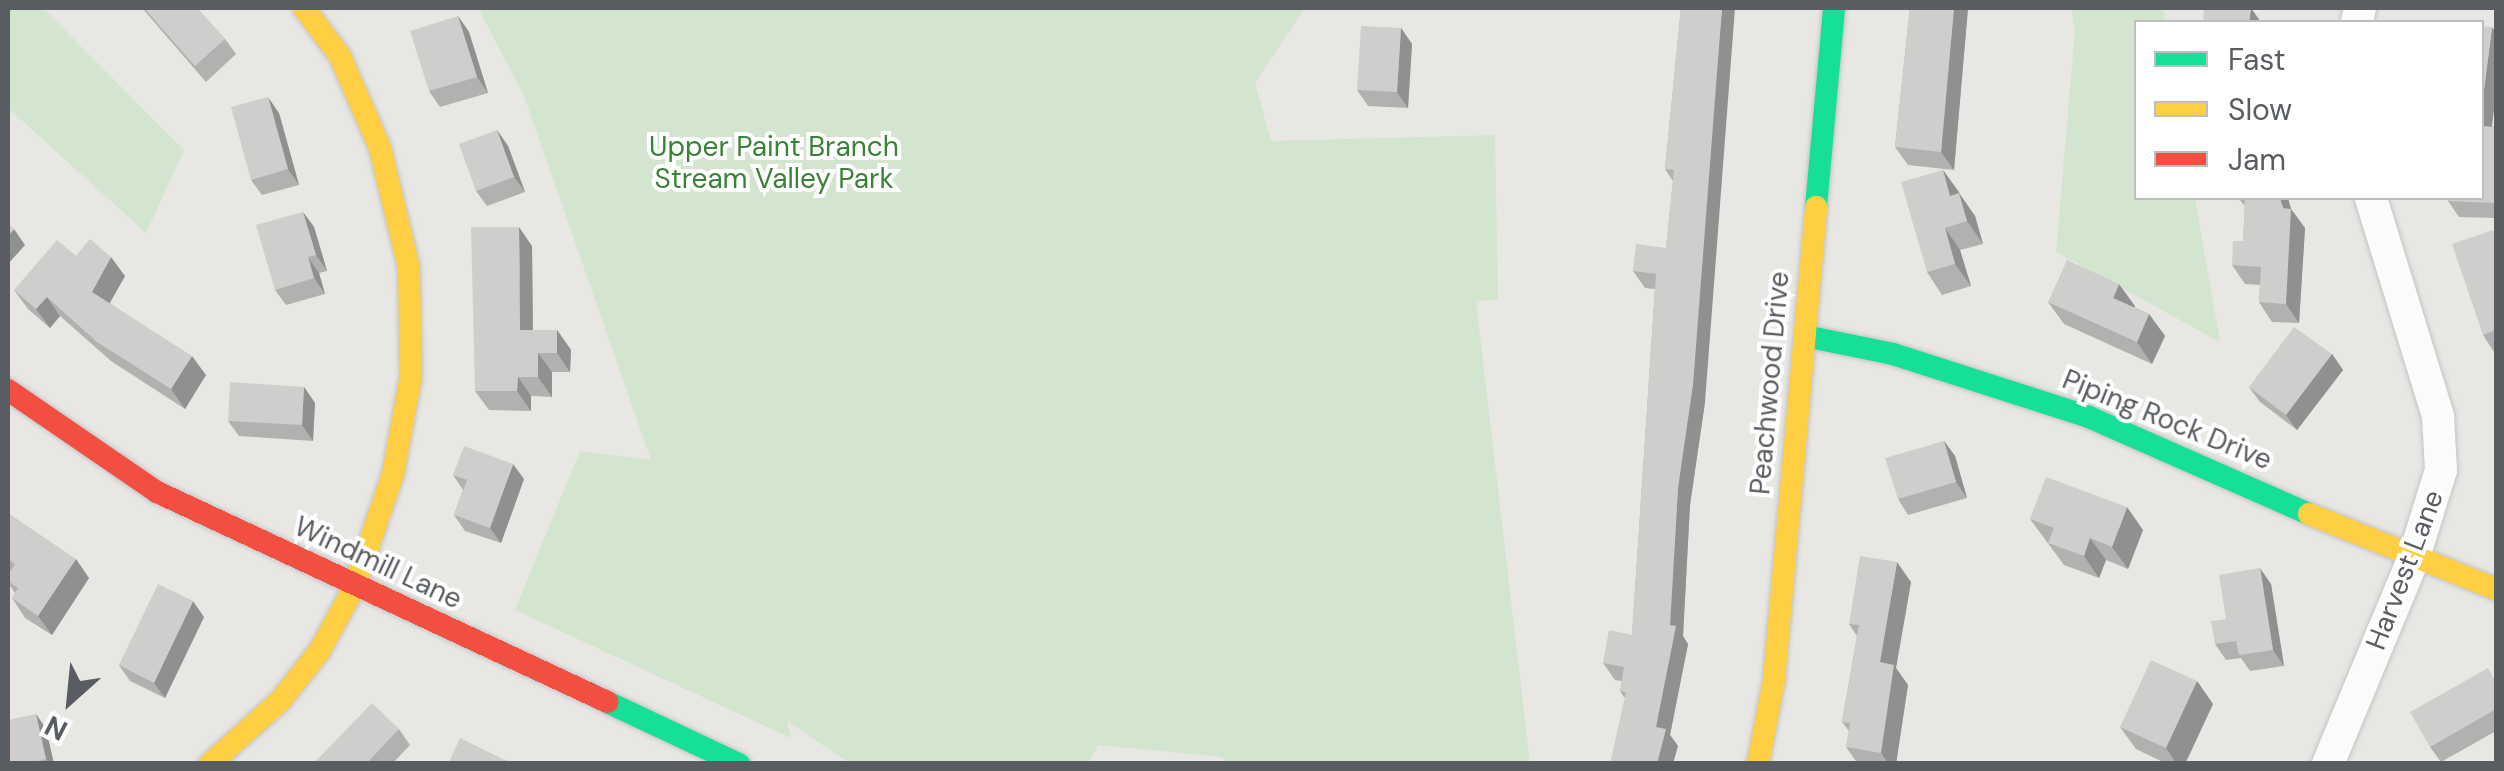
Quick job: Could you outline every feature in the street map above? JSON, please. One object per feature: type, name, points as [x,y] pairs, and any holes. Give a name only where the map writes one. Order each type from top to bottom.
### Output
[{"type":"street","points":[[210,764],[281,700],[320,650],[356,586],[393,474],[411,376],[409,268],[380,148],[340,56],[304,8]]},
{"type":"street","name":"Peachwood Drive","points":[[1758,764],[1774,680],[1834,8]]},
{"type":"street","name":"Harvest Lane","points":[[2328,764],[2413,560],[2434,501],[2442,446],[2372,200]]},
{"type":"street","name":"Piping Rock Drive","points":[[1805,336],[1893,354],[2090,418],[2413,560],[2496,589]]},
{"type":"street","name":"Windmill Lane","points":[[8,390],[157,492],[738,764]]},
{"type":"green space","points":[[8,8],[43,8],[184,150],[146,233],[8,108]]},
{"type":"green space","name":"Upper Paint Branch Stream Valley Park","points":[[478,8],[1305,8],[1255,83],[1271,141],[1495,135],[1498,300],[1476,301],[1530,763],[1228,764],[1222,757],[1098,745],[1089,763],[849,763],[787,721],[791,738],[515,610],[580,451],[651,460],[524,96]]},
{"type":"green space","points":[[2071,8],[2164,8],[2165,20],[2134,20],[2134,200],[2195,200],[2220,342],[2056,252],[2075,30]]},
{"type":"building","points":[[144,8],[197,8],[225,39],[195,66]]},
{"type":"building","points":[[1681,8],[1722,8],[1693,385],[1678,488],[1670,625],[1676,626],[1656,727],[1666,729],[1657,764],[1610,764],[1626,692],[1620,691],[1624,667],[1603,663],[1609,630],[1632,635],[1656,274],[1633,271],[1636,244],[1666,248],[1674,170],[1665,169]]},
{"type":"building","points":[[1910,8],[1954,8],[1941,152],[1895,147]]},
{"type":"building","points":[[2204,8],[2250,8],[2249,20],[2203,20]]},
{"type":"building","points":[[458,16],[477,77],[429,91],[410,31]]},
{"type":"building","points":[[1361,26],[1401,28],[1397,92],[1357,90]]},
{"type":"building","points":[[2484,26],[2492,27],[2484,90]]},
{"type":"building","points":[[268,97],[288,169],[251,180],[231,107]]},
{"type":"building","points":[[2484,126],[2496,127],[2494,203],[2448,201],[2484,200]]},
{"type":"building","points":[[497,130],[514,177],[476,191],[459,144]]},
{"type":"building","points":[[1943,170],[1950,196],[1959,193],[1967,221],[1945,228],[1955,264],[1927,272],[1901,182]]},
{"type":"building","points":[[2245,200],[2281,200],[2283,208],[2291,209],[2286,304],[2259,302],[2261,267],[2232,265],[2233,241],[2243,241]]},
{"type":"building","points":[[303,212],[316,255],[308,257],[314,278],[275,290],[256,225]]},
{"type":"building","points":[[471,227],[519,227],[520,330],[557,330],[557,353],[538,353],[538,377],[518,377],[517,391],[475,391]]},
{"type":"building","points":[[2493,230],[2496,330],[2483,335],[2452,244]]},
{"type":"building","points":[[90,239],[111,257],[92,292],[192,356],[171,389],[97,342],[47,297],[36,309],[14,290],[57,240],[76,256]]},
{"type":"building","points":[[2067,260],[2119,284],[2113,298],[2149,314],[2137,342],[2048,302]]},
{"type":"building","points":[[2294,327],[2332,354],[2286,415],[2249,387]]},
{"type":"building","points":[[230,382],[304,387],[302,425],[228,421]]},
{"type":"building","points":[[1944,441],[1956,482],[1898,499],[1885,458]]},
{"type":"building","points":[[464,446],[513,464],[490,528],[454,515],[467,480],[453,475]]},
{"type":"building","points":[[2046,477],[2127,507],[2112,547],[2090,538],[2084,556],[2048,543],[2054,528],[2030,519]]},
{"type":"building","points":[[8,513],[76,559],[38,616],[12,598],[18,588],[8,581],[15,564],[8,559]]},
{"type":"building","points":[[1860,556],[1897,562],[1880,662],[1894,665],[1881,753],[1846,747],[1850,723],[1842,722],[1859,625],[1849,624]]},
{"type":"building","points":[[2260,568],[2273,650],[2239,655],[2236,641],[2215,644],[2211,621],[2226,619],[2219,575]]},
{"type":"building","points":[[158,584],[193,601],[154,683],[119,665]]},
{"type":"building","points":[[2151,660],[2197,681],[2166,748],[2120,727]]},
{"type":"building","points":[[2488,668],[2496,682],[2496,709],[2430,747],[2410,712]]},
{"type":"building","points":[[372,703],[399,729],[366,764],[313,764]]},
{"type":"building","points":[[36,714],[46,759],[8,764],[8,720]]},
{"type":"building","points":[[460,738],[513,764],[448,764]]},
{"type":"traffic: fast","points":[[1816,207],[1834,8]]},
{"type":"traffic: fast","points":[[1805,336],[1893,354],[2089,417],[2309,514]]},
{"type":"traffic: fast","points":[[607,702],[739,764]]},
{"type":"traffic: slow","points":[[210,764],[281,700],[320,650],[355,586],[393,474],[411,376],[409,268],[380,148],[340,56],[304,8]]},
{"type":"traffic: slow","points":[[1758,764],[1774,680],[1816,207]]},
{"type":"traffic: slow","points":[[2309,514],[2496,589]]},
{"type":"traffic: jam","points":[[8,390],[157,492],[607,702]]}]
